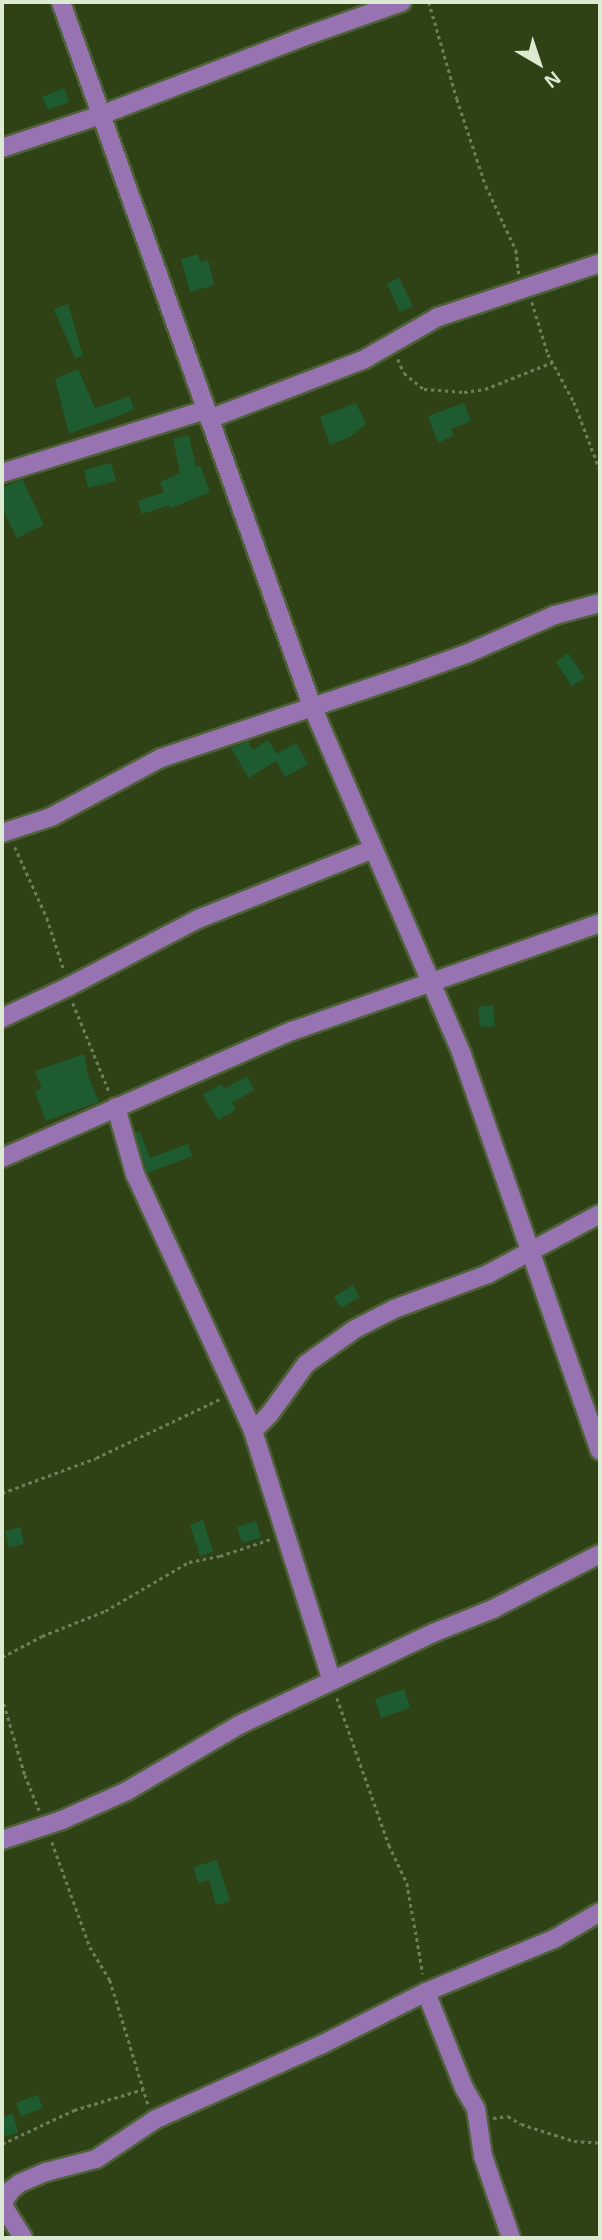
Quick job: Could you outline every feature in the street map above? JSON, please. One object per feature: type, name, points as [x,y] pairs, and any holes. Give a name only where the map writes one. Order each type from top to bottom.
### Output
[{"type":"street","points":[[61,2],[312,706],[461,1055],[600,1451]]},
{"type":"street","points":[[2,148],[102,115],[402,2]]},
{"type":"street","points":[[2,473],[207,414],[363,360],[438,317],[600,263]]},
{"type":"street","points":[[5,832],[69,808],[161,758],[466,654],[555,615],[600,603]]},
{"type":"street","points":[[2,1018],[198,919],[373,849]]},
{"type":"street","points":[[2,1158],[292,1031],[600,923]]},
{"type":"street","points":[[116,1107],[135,1174],[253,1431],[332,1681]]},
{"type":"street","points":[[253,1431],[306,1364],[355,1329],[394,1309],[488,1274],[600,1214]]},
{"type":"street","points":[[2,1840],[127,1791],[239,1725],[433,1633],[493,1609],[537,1584],[600,1554]]},
{"type":"street","points":[[23,2238],[2,2204],[11,2190],[20,2183],[46,2172],[96,2159],[156,2119],[321,2045],[426,1993],[554,1939],[600,1912]]},
{"type":"street","points":[[426,1993],[478,2120],[483,2156],[511,2238]]},
{"type":"path","points":[[429,2],[486,186],[516,250],[533,312],[553,362],[574,402],[600,470]]},
{"type":"path","points":[[392,342],[404,373],[424,389],[464,392],[485,389],[553,362]]},
{"type":"path","points":[[5,832],[58,946],[82,1032],[116,1107]]},
{"type":"path","points":[[2,1493],[96,1458],[236,1392]]},
{"type":"path","points":[[2,1657],[42,1636],[105,1611],[189,1562],[220,1556],[287,1532]]},
{"type":"path","points":[[332,1681],[389,1846],[407,1884],[426,1993]]},
{"type":"path","points":[[2,1697],[24,1775],[58,1853],[90,1947],[110,1980],[156,2119]]},
{"type":"path","points":[[2,2144],[74,2110],[144,2089]]},
{"type":"path","points":[[478,2120],[508,2116],[521,2124],[574,2141],[600,2143]]},
{"type":"building","points":[[64,88],[69,102],[48,110],[42,97]]},
{"type":"building","points":[[198,254],[200,262],[208,260],[214,285],[190,292],[181,259]]},
{"type":"building","points":[[399,278],[413,306],[400,312],[387,284]]},
{"type":"building","points":[[68,304],[83,356],[75,358],[54,309]]},
{"type":"building","points":[[78,369],[95,408],[130,396],[134,410],[69,434],[55,379]]},
{"type":"building","points":[[356,403],[366,424],[350,437],[330,445],[320,417]]},
{"type":"building","points":[[464,403],[471,421],[451,429],[454,435],[438,443],[428,416]]},
{"type":"building","points":[[189,435],[196,467],[200,465],[210,492],[171,508],[169,505],[142,514],[138,501],[164,492],[160,482],[180,473],[173,439]]},
{"type":"building","points":[[111,463],[116,481],[88,488],[84,470]]},
{"type":"building","points":[[22,479],[44,525],[17,538],[2,508],[2,488]]},
{"type":"building","points":[[568,653],[585,678],[572,686],[556,662]]},
{"type":"building","points":[[268,740],[277,754],[296,743],[308,764],[285,777],[276,761],[249,778],[231,748],[248,741],[253,750]]},
{"type":"building","points":[[493,1005],[495,1026],[480,1027],[478,1007]]},
{"type":"building","points":[[84,1054],[88,1076],[99,1102],[46,1121],[35,1091],[42,1089],[35,1071]]},
{"type":"building","points":[[247,1076],[254,1090],[232,1103],[236,1110],[218,1120],[203,1095],[221,1084],[224,1089]]},
{"type":"building","points":[[140,1132],[150,1158],[188,1144],[192,1156],[147,1173],[135,1133]]},
{"type":"building","points":[[353,1285],[360,1297],[341,1308],[334,1297]]},
{"type":"building","points":[[203,1520],[213,1552],[200,1556],[190,1525]]},
{"type":"building","points":[[256,1521],[261,1537],[242,1543],[237,1527]]},
{"type":"building","points":[[20,1527],[24,1544],[9,1548],[5,1531]]},
{"type":"building","points":[[404,1689],[410,1708],[381,1718],[375,1699]]},
{"type":"building","points":[[217,1860],[230,1901],[216,1905],[209,1880],[198,1883],[194,1867]]},
{"type":"building","points":[[38,2095],[43,2108],[21,2116],[16,2103]]},
{"type":"building","points":[[13,2114],[18,2133],[5,2136],[2,2117]]}]
